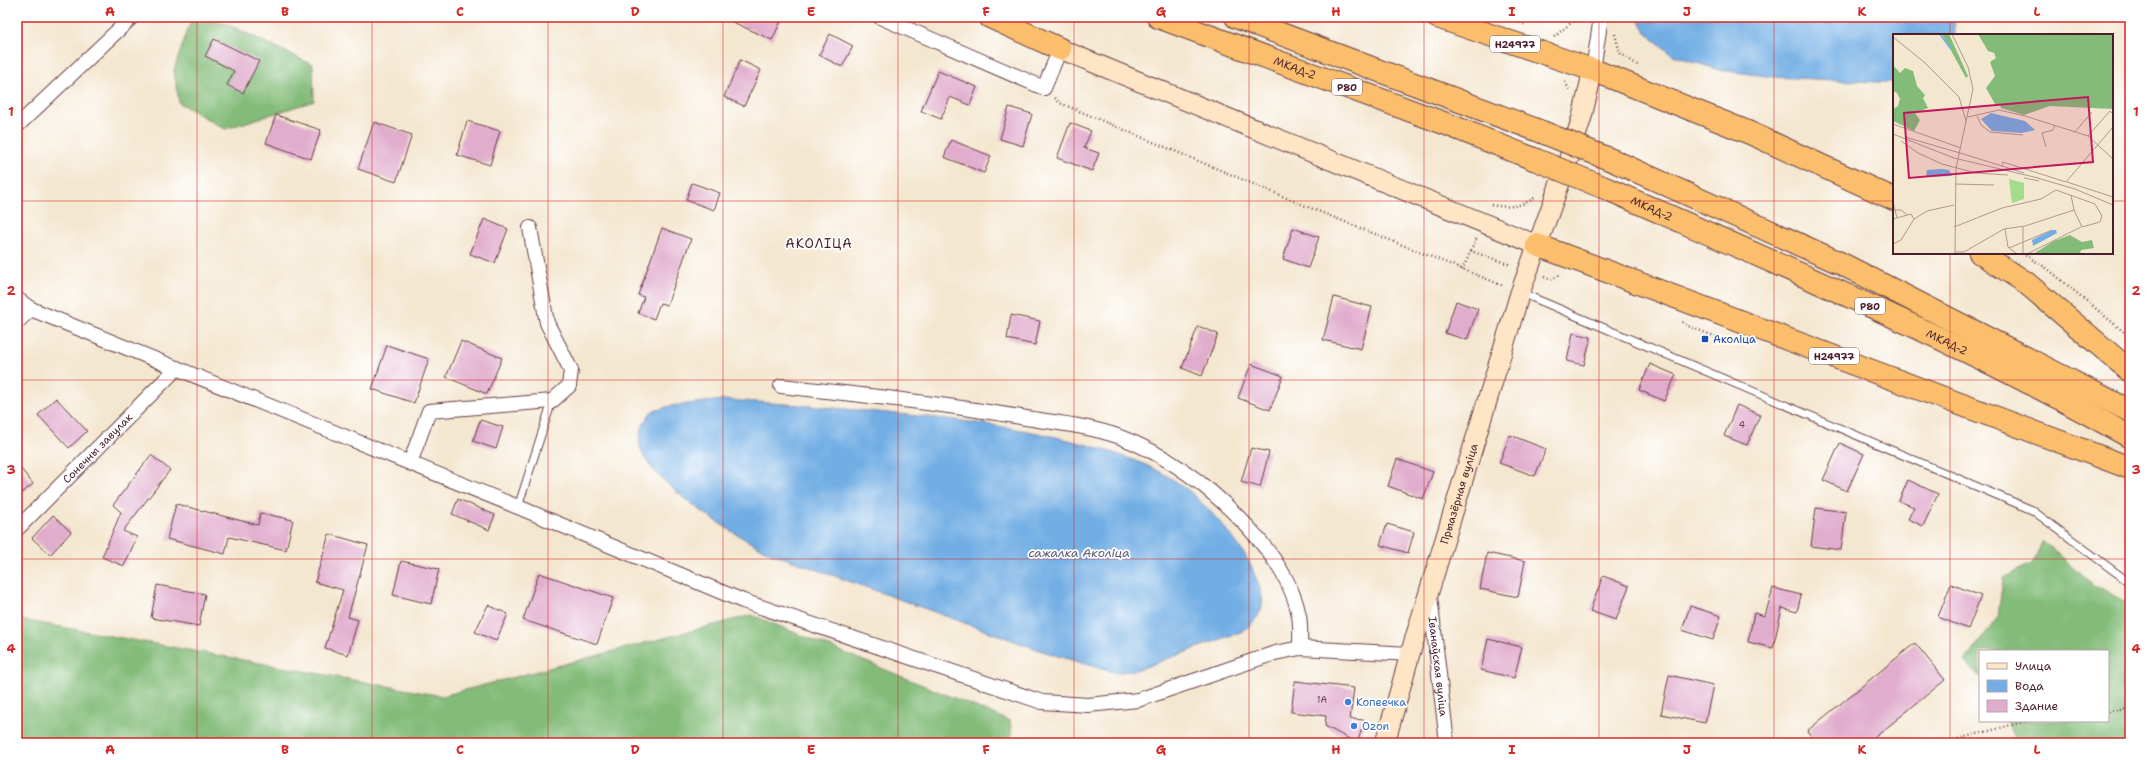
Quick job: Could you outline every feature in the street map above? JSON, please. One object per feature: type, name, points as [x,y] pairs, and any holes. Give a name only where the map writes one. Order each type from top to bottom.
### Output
[{"type":"highway","name":"Н24977","points":[[990,17],[1060,49]]},
{"type":"highway","name":"МКАД-2","points":[[1158,17],[1442,122],[1605,188],[1828,286],[2070,403],[2130,438]]},
{"type":"highway","name":"Р80","points":[[1236,17],[1542,132],[1614,162],[1840,263],[2130,411]]},
{"type":"highway","name":"Н24977","points":[[1437,17],[1593,70],[1750,133],[1893,199]]},
{"type":"highway","name":"Н24977","points":[[1538,245],[2130,468]]},
{"type":"highway","points":[[1982,254],[2025,282],[2130,372]]},
{"type":"street","points":[[17,126],[132,17]]},
{"type":"street","points":[[880,17],[1044,88],[1060,49]]},
{"type":"street","points":[[1593,70],[1601,17]]},
{"type":"street","name":"Н24977","points":[[1060,49],[1538,245]]},
{"type":"street","name":"Прыазёрная вуліца","points":[[1385,743],[1513,290],[1528,272],[1538,245],[1582,117],[1593,70]]},
{"type":"street","points":[[410,463],[429,411],[552,401],[570,386],[571,370],[547,323],[530,228]]},
{"type":"street","points":[[17,299],[31,308],[518,507],[742,601],[1042,702],[1088,705],[1138,700],[1274,653],[1300,648],[1410,654]]},
{"type":"street","points":[[17,322],[31,308]]},
{"type":"street","name":"Сонечны завулак","points":[[17,529],[177,368]]},
{"type":"street","points":[[781,386],[967,408],[1080,427],[1119,437],[1160,456],[1199,482],[1233,511],[1267,548],[1290,586],[1300,616],[1300,648]]},
{"type":"street","name":"Іванаўская вуліца","points":[[1429,590],[1447,743]]},
{"type":"lane","points":[[1513,290],[2032,510],[2130,583]]},
{"type":"lane","points":[[518,507],[552,401]]},
{"type":"path","points":[[1509,17],[1531,28]]},
{"type":"path","points":[[1546,54],[1552,38],[1578,17]]},
{"type":"path","points":[[1562,78],[1572,94]]},
{"type":"path","points":[[1044,88],[1060,103],[1513,290]]},
{"type":"path","points":[[1462,270],[1472,251],[1489,205],[1508,208],[1521,205],[1535,198],[1540,192]]},
{"type":"path","points":[[1472,251],[1551,280],[1561,274],[1567,273]]},
{"type":"path","points":[[2024,254],[2048,268],[2130,337]]},
{"type":"path","points":[[1678,318],[1688,326],[1735,344]]},
{"type":"path","points":[[2109,711],[2130,709]]},
{"type":"path","points":[[1954,740],[2023,722]]},
{"type":"green space","points":[[192,17],[227,24],[313,65],[314,101],[225,129],[179,103],[174,70]]},
{"type":"green space","points":[[2043,540],[2093,585],[2130,604],[2130,743],[2016,743],[2007,722],[2109,722],[2109,650],[1979,650],[1979,676],[1965,661],[1998,617],[2003,578],[2033,563]]},
{"type":"green space","points":[[752,615],[1010,721],[1012,743],[17,743],[17,619],[442,696]]},
{"type":"water","points":[[1640,17],[1954,17],[1955,34],[1893,34],[1893,82],[1877,82],[1774,77],[1719,70],[1673,55],[1647,34],[1640,21]]},
{"type":"water","name":"сажалка Аколіца","points":[[722,400],[792,404],[939,418],[999,426],[1029,431],[1088,445],[1118,454],[1146,465],[1168,476],[1188,490],[1214,515],[1240,547],[1251,566],[1259,585],[1262,601],[1258,616],[1243,631],[1140,669],[1116,673],[1048,653],[771,553],[717,522],[675,490],[645,459],[640,445],[642,427],[651,412],[670,406]]},
{"type":"building","points":[[722,17],[783,17],[772,40]]},
{"type":"building","points":[[830,34],[853,46],[842,67],[819,55]]},
{"type":"building","points":[[214,39],[259,61],[243,93],[227,85],[234,71],[205,56]]},
{"type":"building","points":[[740,60],[761,70],[744,106],[724,97]]},
{"type":"building","points":[[938,71],[977,87],[970,105],[950,97],[941,119],[921,111]]},
{"type":"building","points":[[1009,107],[1032,114],[1023,146],[1000,139]]},
{"type":"building","points":[[276,115],[321,130],[311,159],[266,143]]},
{"type":"building","points":[[467,121],[500,131],[490,165],[457,155]]},
{"type":"building","points":[[374,122],[412,135],[396,182],[358,169]]},
{"type":"building","points":[[1070,123],[1091,131],[1084,148],[1099,153],[1092,171],[1057,158]]},
{"type":"building","points":[[951,140],[991,156],[984,173],[944,157]]},
{"type":"building","points":[[692,183],[720,193],[714,210],[686,200]]},
{"type":"building","points":[[484,219],[508,229],[495,263],[470,254]]},
{"type":"building","points":[[662,228],[691,239],[667,305],[660,303],[654,319],[638,313],[644,297],[638,295]]},
{"type":"building","points":[[1293,228],[1319,237],[1308,268],[1283,259]]},
{"type":"building","points":[[1334,297],[1372,307],[1361,349],[1323,340]]},
{"type":"building","points":[[1456,301],[1478,309],[1467,340],[1445,333]]},
{"type":"building","points":[[1011,315],[1040,321],[1035,345],[1007,339]]},
{"type":"building","points":[[1198,326],[1218,334],[1202,376],[1182,368]]},
{"type":"building","points":[[1573,333],[1591,337],[1584,365],[1567,361]]},
{"type":"building","points":[[461,341],[502,358],[487,394],[446,377]]},
{"type":"building","points":[[387,345],[429,359],[414,403],[372,389]]},
{"type":"building","points":[[1251,364],[1283,376],[1270,410],[1238,398]]},
{"type":"building","points":[[1650,364],[1676,375],[1664,401],[1639,390]]},
{"type":"building","points":[[56,398],[87,431],[69,448],[38,415]]},
{"type":"building","points":[[1737,405],[1760,415],[1747,445],[1724,436]]},
{"type":"building","points":[[480,420],[503,427],[496,449],[473,441]]},
{"type":"building","points":[[1510,435],[1546,449],[1535,476],[1499,463]]},
{"type":"building","points":[[1840,443],[1864,454],[1847,491],[1823,480]]},
{"type":"building","points":[[1251,448],[1269,452],[1260,487],[1241,482]]},
{"type":"building","points":[[151,455],[170,470],[123,531],[137,537],[124,566],[102,557],[121,512],[113,505]]},
{"type":"building","points":[[1397,459],[1433,472],[1423,499],[1388,486]]},
{"type":"building","points":[[17,464],[33,484],[17,497]]},
{"type":"building","points":[[1908,480],[1938,494],[1923,526],[1908,519],[1914,507],[1899,501]]},
{"type":"building","points":[[458,499],[495,515],[489,530],[452,514]]},
{"type":"building","points":[[176,504],[258,525],[260,513],[293,520],[286,550],[229,537],[225,554],[167,539]]},
{"type":"building","points":[[1816,508],[1846,512],[1841,550],[1811,546]]},
{"type":"building","points":[[53,515],[71,532],[50,555],[32,538]]},
{"type":"building","points":[[1387,524],[1414,532],[1408,553],[1380,545]]},
{"type":"building","points":[[329,534],[368,545],[348,617],[358,620],[348,655],[325,648],[343,590],[315,582]]},
{"type":"building","points":[[1487,553],[1525,561],[1518,597],[1480,589]]},
{"type":"building","points":[[401,561],[439,569],[431,604],[393,595]]},
{"type":"building","points":[[539,573],[613,598],[597,644],[523,620]]},
{"type":"building","points":[[1603,576],[1629,586],[1616,620],[1590,611]]},
{"type":"building","points":[[1951,584],[1981,596],[1968,629],[1938,617]]},
{"type":"building","points":[[157,585],[205,594],[199,626],[151,618]]},
{"type":"building","points":[[1773,588],[1801,595],[1797,612],[1782,608],[1773,648],[1748,642],[1754,613],[1765,616]]},
{"type":"building","points":[[488,605],[508,614],[496,641],[475,632]]},
{"type":"building","points":[[1690,606],[1721,616],[1713,640],[1682,630]]},
{"type":"building","points":[[1488,639],[1522,647],[1514,678],[1481,670]]},
{"type":"building","points":[[1915,643],[1945,680],[1868,743],[1817,743],[1807,731]]},
{"type":"building","points":[[1669,675],[1713,685],[1705,723],[1661,714]]},
{"type":"building","points":[[1295,681],[1354,688],[1350,719],[1365,720],[1357,743],[1325,726],[1326,716],[1291,712]]},
{"type":"place","name":"Аколіца","points":[[1705,339]]},
{"type":"place","name":"Копеечка","points":[[1348,702]]},
{"type":"place","name":"Ozon","points":[[1354,726]]},
{"type":"district","name":"АКОЛІЦА","points":[[819,243]]}]
